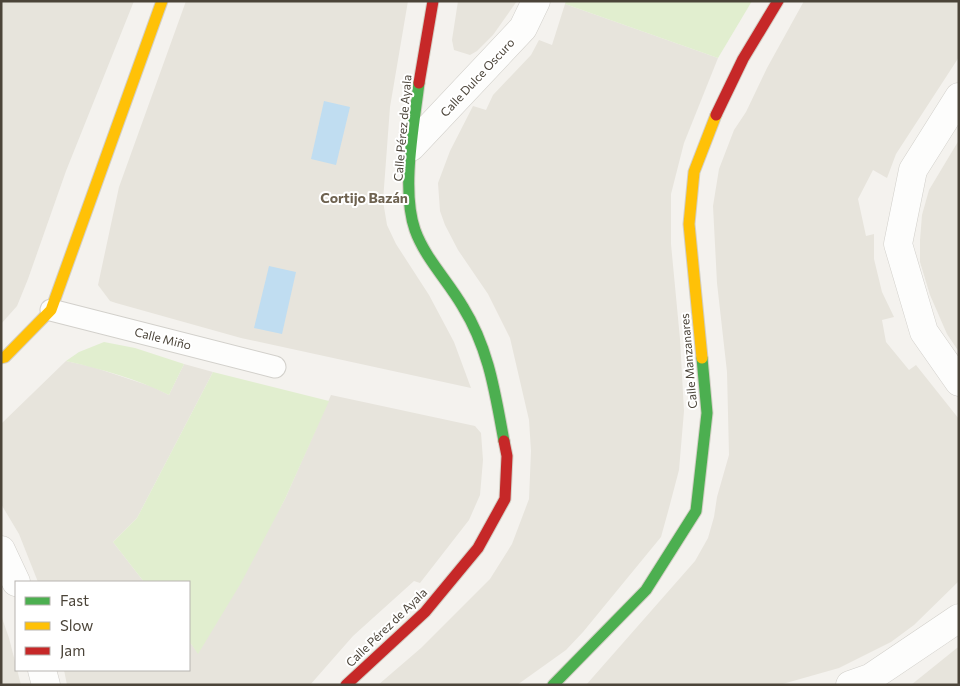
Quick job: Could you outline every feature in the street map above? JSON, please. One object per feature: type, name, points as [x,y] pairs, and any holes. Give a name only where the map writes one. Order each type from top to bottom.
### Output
[{"type":"street","points":[[2,360],[51,310],[162,1]]},
{"type":"street","name":"Calle Pérez de Ayala","points":[[346,685],[425,612],[478,548],[505,499],[507,456],[489,362],[464,308],[432,262],[414,230],[409,202],[411,147],[422,62],[433,1]]},
{"type":"street","name":"Calle Dulce Oscuro","points":[[411,147],[523,28],[536,1]]},
{"type":"street","name":"Calle Manzanares","points":[[553,685],[646,590],[696,511],[707,412],[689,224],[694,172],[709,128],[743,59],[778,1]]},
{"type":"street","points":[[959,97],[913,170],[898,244],[924,332],[959,382]]},
{"type":"street","points":[[1,550],[16,581]]},
{"type":"street","points":[[850,685],[870,678],[959,618]]},
{"type":"street","points":[[42,671],[46,685]]},
{"type":"lane","name":"Calle Miño","points":[[51,310],[275,367]]},
{"type":"shaded area","points":[[1,1],[134,1],[66,171],[17,306],[1,324]]},
{"type":"shaded area","points":[[186,1],[408,1],[390,107],[383,201],[387,225],[396,244],[429,295],[454,342],[471,388],[241,338],[110,301],[98,285],[119,187]]},
{"type":"shaded area","points":[[458,1],[517,1],[493,35],[477,51],[470,55],[454,50],[452,40]]},
{"type":"shaded area","points":[[804,1],[959,1],[959,57],[896,154],[887,178],[873,170],[858,199],[866,236],[874,234],[874,259],[882,292],[894,317],[882,320],[886,342],[909,370],[916,365],[959,419],[959,581],[914,625],[891,642],[839,668],[779,685],[586,685],[695,561],[708,538],[729,455],[727,372],[717,283],[713,206],[719,169],[734,130],[746,112],[767,68]]},
{"type":"shaded area","points":[[565,4],[718,58],[684,143],[671,194],[671,244],[680,339],[684,411],[679,470],[669,508],[661,537],[583,632],[566,650],[517,685],[378,685],[421,648],[490,579],[512,544],[529,499],[531,451],[529,420],[510,338],[488,294],[458,250],[445,225],[440,211],[438,183],[450,151],[473,106],[486,110],[493,95],[531,55],[539,40],[552,45]]},
{"type":"shaded area","points":[[959,140],[959,352],[947,334],[930,295],[920,262],[920,240],[922,215],[929,190]]},
{"type":"shaded area","points":[[66,361],[93,367],[153,387],[169,395],[184,364],[213,372],[137,518],[113,542],[143,581],[38,581],[19,534],[1,504],[1,424]]},
{"type":"shaded area","points":[[331,395],[475,426],[481,433],[483,460],[480,495],[469,520],[420,583],[414,581],[353,636],[310,685],[67,685],[64,671],[190,671],[190,642],[198,653],[285,499]]},
{"type":"shaded area","points":[[1,615],[15,662],[15,671],[17,671],[21,685],[1,685]]},
{"type":"shaded area","points":[[959,647],[959,685],[911,685],[957,648]]},
{"type":"green space","points":[[566,1],[752,1],[718,58],[565,4]]},
{"type":"green space","points":[[104,342],[135,348],[184,364],[169,395],[119,375],[66,361],[79,352]]},
{"type":"green space","points":[[213,372],[329,401],[285,499],[241,583],[198,654],[190,642],[190,581],[143,581],[113,542],[137,518]]},
{"type":"water","points":[[324,101],[350,107],[336,165],[311,159]]},
{"type":"water","points":[[269,266],[296,272],[282,334],[254,328]]},
{"type":"traffic: fast","points":[[419,83],[410,157],[409,196],[411,214],[419,240],[457,297],[479,339],[490,372],[504,441]]},
{"type":"traffic: fast","points":[[553,685],[646,590],[696,511],[707,413],[702,358]]},
{"type":"traffic: slow","points":[[1,358],[5,357],[51,310],[162,1]]},
{"type":"traffic: slow","points":[[702,358],[689,224],[694,172],[716,115]]},
{"type":"traffic: jam","points":[[419,83],[433,1]]},
{"type":"traffic: jam","points":[[716,115],[743,59],[778,1]]},
{"type":"traffic: jam","points":[[346,685],[425,612],[478,548],[505,499],[507,456],[504,441]]},
{"type":"district","name":"Cortijo Bazán","points":[[364,197]]}]
